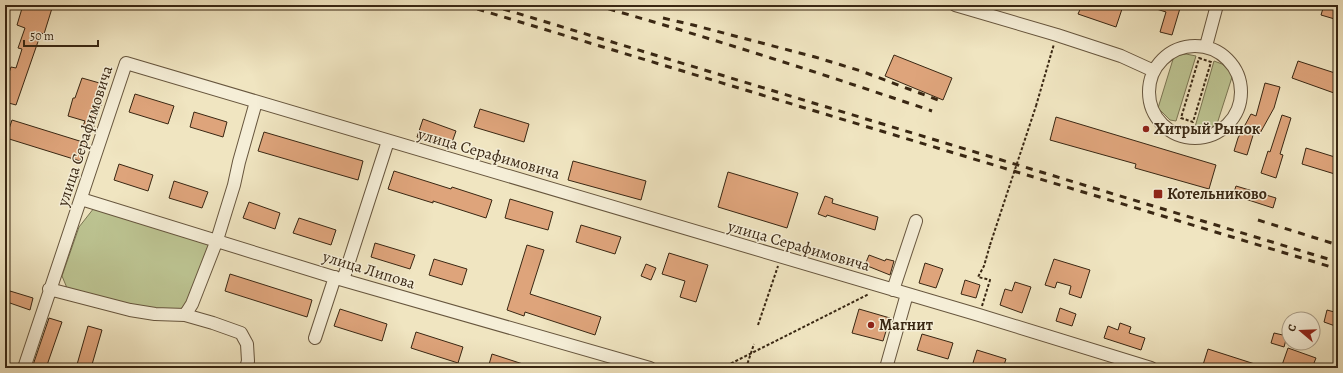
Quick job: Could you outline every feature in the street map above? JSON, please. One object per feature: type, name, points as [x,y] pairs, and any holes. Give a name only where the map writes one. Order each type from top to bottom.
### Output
[{"type":"street","points":[[956,5],[1121,56],[1154,71]]},
{"type":"street","points":[[1206,46],[1217,5]]},
{"type":"street","points":[[1188,46],[1206,46],[1217,51],[1234,65],[1239,75],[1241,97],[1236,113],[1226,126],[1217,133],[1208,137],[1186,138],[1176,134],[1167,129],[1159,121],[1152,107],[1149,91],[1150,81],[1154,71],[1164,57],[1180,48],[1188,46]]},
{"type":"street","name":"улица Серафимовича","points":[[24,368],[49,289],[81,199],[126,63],[893,290],[979,314],[1151,368]]},
{"type":"street","points":[[185,315],[192,304],[216,240],[234,185],[256,102]]},
{"type":"street","points":[[315,338],[339,278],[388,141]]},
{"type":"street","name":"улица Липова","points":[[81,199],[339,278],[650,368]]},
{"type":"street","points":[[893,290],[916,221]]},
{"type":"street","points":[[49,289],[130,310],[155,314],[185,315],[213,323],[241,334],[247,344],[248,361],[246,368]]},
{"type":"street","points":[[886,368],[907,294]]},
{"type":"path","points":[[979,314],[990,280],[978,277],[984,266],[1036,106],[1057,35]]},
{"type":"path","points":[[1199,58],[1211,62],[1193,122],[1181,118],[1199,58]]},
{"type":"path","points":[[758,325],[779,265]]},
{"type":"path","points":[[722,368],[869,294]]},
{"type":"path","points":[[746,368],[754,344]]},
{"type":"green space","points":[[1186,54],[1196,56],[1176,121],[1170,120],[1158,108],[1174,56]]},
{"type":"green space","points":[[1214,61],[1222,64],[1233,74],[1217,124],[1212,127],[1195,127]]},
{"type":"green space","points":[[94,208],[209,243],[190,300],[181,309],[176,311],[130,306],[67,288],[62,276],[79,227]]},
{"type":"building","points":[[23,5],[53,5],[44,34],[41,33],[16,105],[5,102],[5,85],[11,67],[16,68],[22,49],[18,48],[25,28],[17,25]]},
{"type":"building","points":[[1082,5],[1111,5],[1122,9],[1116,27],[1078,14]]},
{"type":"building","points":[[1151,5],[1181,5],[1172,35],[1160,32],[1166,12],[1150,7]]},
{"type":"building","points":[[1324,5],[1338,5],[1338,20],[1321,15]]},
{"type":"building","points":[[894,55],[952,78],[943,100],[885,76]]},
{"type":"building","points":[[1298,61],[1338,74],[1338,80],[1334,93],[1292,78]]},
{"type":"building","points":[[82,78],[103,84],[97,104],[101,105],[93,129],[83,126],[85,121],[68,116],[73,98],[75,98]]},
{"type":"building","points":[[1265,83],[1280,87],[1274,108],[1259,135],[1254,132],[1247,155],[1234,151],[1238,138],[1251,114],[1256,116]]},
{"type":"building","points":[[135,94],[174,106],[168,124],[129,112]]},
{"type":"building","points":[[480,109],[529,124],[524,142],[474,127]]},
{"type":"building","points":[[194,112],[227,122],[223,137],[190,127]]},
{"type":"building","points":[[1282,115],[1291,118],[1280,154],[1283,155],[1276,178],[1261,173],[1268,151],[1270,152]]},
{"type":"building","points":[[1056,117],[1216,165],[1209,189],[1135,168],[1136,164],[1050,140]]},
{"type":"building","points":[[423,119],[456,131],[450,148],[417,137]]},
{"type":"building","points":[[12,120],[86,143],[80,161],[6,138]]},
{"type":"building","points":[[264,132],[363,161],[358,180],[258,151]]},
{"type":"building","points":[[1306,148],[1338,158],[1338,175],[1302,164]]},
{"type":"building","points":[[573,161],[646,181],[641,200],[568,180]]},
{"type":"building","points":[[119,164],[153,175],[148,191],[114,180]]},
{"type":"building","points":[[394,171],[492,200],[486,218],[433,201],[433,203],[388,189]]},
{"type":"building","points":[[728,172],[798,193],[787,228],[718,207]]},
{"type":"building","points":[[174,181],[208,192],[202,208],[169,198]]},
{"type":"building","points":[[1236,186],[1276,198],[1273,208],[1233,195]]},
{"type":"building","points":[[825,196],[833,199],[832,203],[878,217],[875,230],[827,215],[826,217],[818,214]]},
{"type":"building","points":[[510,199],[553,212],[548,230],[505,218]]},
{"type":"building","points":[[249,202],[280,213],[275,229],[243,218]]},
{"type":"building","points":[[299,218],[336,230],[331,245],[293,233]]},
{"type":"building","points":[[581,225],[621,237],[615,254],[576,242]]},
{"type":"building","points":[[375,243],[415,255],[410,269],[371,257]]},
{"type":"building","points":[[527,245],[544,250],[530,294],[601,317],[595,335],[525,312],[524,316],[507,310]]},
{"type":"building","points":[[669,253],[708,265],[696,302],[680,297],[685,281],[662,274]]},
{"type":"building","points":[[869,255],[885,261],[886,259],[894,261],[890,275],[865,265]]},
{"type":"building","points":[[434,259],[467,269],[462,285],[429,275]]},
{"type":"building","points":[[1054,259],[1090,270],[1081,298],[1069,294],[1071,286],[1057,282],[1055,288],[1045,285]]},
{"type":"building","points":[[925,263],[943,269],[936,288],[919,283]]},
{"type":"building","points":[[646,264],[656,268],[651,280],[641,276]]},
{"type":"building","points":[[230,274],[312,300],[307,317],[225,291]]},
{"type":"building","points":[[965,280],[980,285],[976,298],[961,294]]},
{"type":"building","points":[[1015,282],[1031,287],[1022,313],[1000,305],[1005,289],[1012,291]]},
{"type":"building","points":[[10,291],[33,298],[30,310],[7,302]]},
{"type":"building","points":[[1060,308],[1076,314],[1072,326],[1056,321]]},
{"type":"building","points":[[340,309],[387,324],[382,341],[334,326]]},
{"type":"building","name":"Магнит","points":[[859,309],[890,318],[883,341],[852,333]]},
{"type":"building","points":[[1327,310],[1338,313],[1338,327],[1324,322]]},
{"type":"building","points":[[49,318],[62,322],[46,368],[32,368]]},
{"type":"building","points":[[1120,323],[1131,327],[1129,333],[1145,338],[1141,350],[1104,338],[1108,326],[1118,330]]},
{"type":"building","points":[[88,326],[102,330],[91,368],[76,368]]},
{"type":"building","points":[[416,332],[463,347],[458,363],[411,348]]},
{"type":"building","points":[[1274,333],[1281,335],[1281,346],[1271,343]]},
{"type":"building","points":[[922,334],[953,343],[948,359],[917,350]]},
{"type":"building","points":[[1208,349],[1261,366],[1261,368],[1202,368]]},
{"type":"building","points":[[977,350],[1006,359],[1003,368],[978,368],[972,366]]},
{"type":"building","points":[[1287,351],[1296,351],[1316,358],[1312,368],[1298,364],[1297,368],[1281,368]]},
{"type":"building","points":[[492,354],[529,366],[529,368],[488,368]]},
{"type":"railway","points":[[464,5],[1338,269]]},
{"type":"railway","points":[[490,5],[1338,262]]},
{"type":"railway","points":[[595,5],[764,56],[932,111]]},
{"type":"railway","points":[[663,18],[815,57],[861,71],[938,100]]},
{"type":"railway","points":[[1258,220],[1338,245]]},
{"type":"place","name":"Хитрый Рынок","points":[[1146,129]]},
{"type":"place","name":"Котельниково","points":[[1158,194]]},
{"type":"place","name":"Магнит","points":[[871,325]]}]
